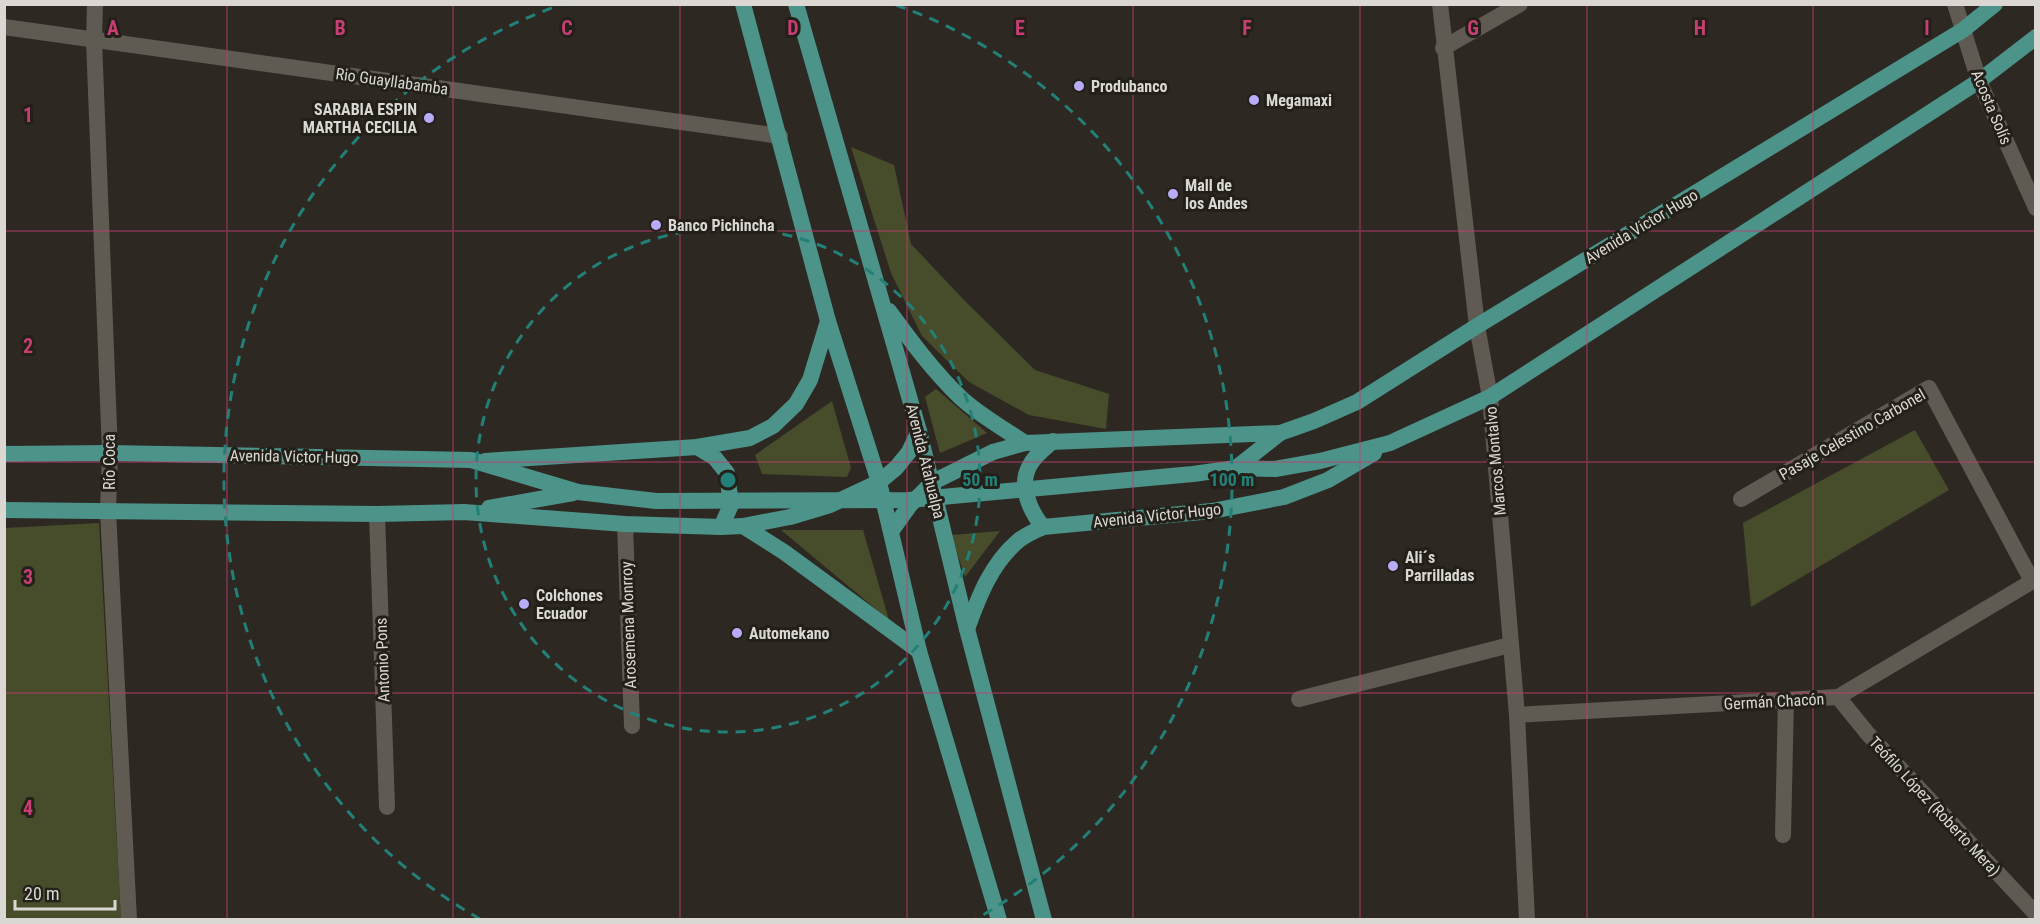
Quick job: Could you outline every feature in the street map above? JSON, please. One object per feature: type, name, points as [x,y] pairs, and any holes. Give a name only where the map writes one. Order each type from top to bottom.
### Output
[{"type":"main road","points":[[743,4],[828,321],[879,482],[919,651],[999,920]]},
{"type":"main road","name":"Avenida Atahualpa","points":[[796,4],[933,482],[966,629],[1044,920]]},
{"type":"main road","name":"Avenida Victor Hugo","points":[[892,530],[910,505],[933,482],[993,452],[1024,443],[1280,433],[1357,402],[1963,30],[1995,4]]},
{"type":"main road","name":"Avenida Victor Hugo","points":[[966,629],[984,585],[1001,558],[1020,539],[1043,527],[1212,511],[1284,497],[1328,480],[1390,443],[1490,397],[1979,81],[2036,38]]},
{"type":"main road","points":[[882,300],[925,360],[961,398],[1024,443]]},
{"type":"main road","points":[[478,462],[697,447],[750,438],[773,426],[796,404],[810,380],[828,321]]},
{"type":"main road","name":"Avenida Victor Hugo","points":[[4,510],[377,514],[464,512],[625,524],[743,526],[790,517],[830,505],[879,482],[896,468],[909,452],[919,431]]},
{"type":"main road","name":"Avenida Victor Hugo","points":[[1236,468],[1280,433]]},
{"type":"main road","points":[[1043,527],[1032,514],[1026,491],[1026,477],[1028,468],[1034,459],[1053,441]]},
{"type":"main road","name":"Avenida Victor Hugo","points":[[4,454],[110,453],[471,460],[579,492],[656,501],[909,500],[1236,468],[1275,469],[1320,461],[1390,443]]},
{"type":"main road","points":[[697,447],[715,458],[727,473],[731,505],[721,527]]},
{"type":"main road","name":"Avenida Victor Hugo","points":[[464,512],[579,492]]},
{"type":"main road","points":[[743,526],[784,552],[919,651]]},
{"type":"street","name":"Río Coca","points":[[95,4],[94,40],[110,453],[108,511],[129,920]]},
{"type":"street","name":"Marcos Montalvo","points":[[1440,4],[1443,48],[1477,327],[1490,397],[1517,715],[1527,920]]},
{"type":"street","points":[[1443,48],[1520,4]]},
{"type":"street","name":"Acosta Solís","points":[[1955,4],[1979,81],[2036,208]]},
{"type":"street","name":"Rio Guayllabamba","points":[[4,27],[780,136]]},
{"type":"street","name":"Pasaje Celestino Carbonel","points":[[1741,499],[1929,388],[2034,580]]},
{"type":"street","name":"Antonio Pons","points":[[377,514],[387,807]]},
{"type":"street","name":"Arosemena Monrroy","points":[[625,524],[632,726]]},
{"type":"street","name":"Germán Chacón","points":[[1517,715],[1838,697],[2034,580]]},
{"type":"street","points":[[1299,699],[1510,645]]},
{"type":"street","name":"Teófilo López (Roberto Mera)","points":[[1838,697],[1868,734],[2036,914]]},
{"type":"street","points":[[1784,835],[1786,700]]},
{"type":"green space","points":[[851,147],[894,165],[911,244],[1035,370],[1109,394],[1106,429],[1029,415],[969,382],[922,336],[891,273]]},
{"type":"green space","points":[[936,389],[987,433],[940,453],[925,397]]},
{"type":"green space","points":[[832,401],[851,468],[847,477],[762,474],[755,455]]},
{"type":"green space","points":[[1915,430],[1949,490],[1751,607],[1743,523]]},
{"type":"green space","points":[[99,523],[121,919],[5,920],[5,528]]},
{"type":"green space","points":[[781,530],[863,530],[889,620]]},
{"type":"green space","points":[[1000,531],[965,577],[951,535]]},
{"type":"place","name":"Produbanco","points":[[1079,86]]},
{"type":"place","name":"Megamaxi","points":[[1254,100]]},
{"type":"place","name":"SARABIA ESPIN MARTHA CECILIA","points":[[429,118]]},
{"type":"place","name":"Mall de los Andes","points":[[1173,194]]},
{"type":"place","name":"Banco Pichincha","points":[[656,225]]},
{"type":"place","name":"Ali´s Parrilladas","points":[[1393,566]]},
{"type":"place","name":"Colchones Ecuador","points":[[524,604]]},
{"type":"place","name":"Automekano","points":[[737,633]]}]
